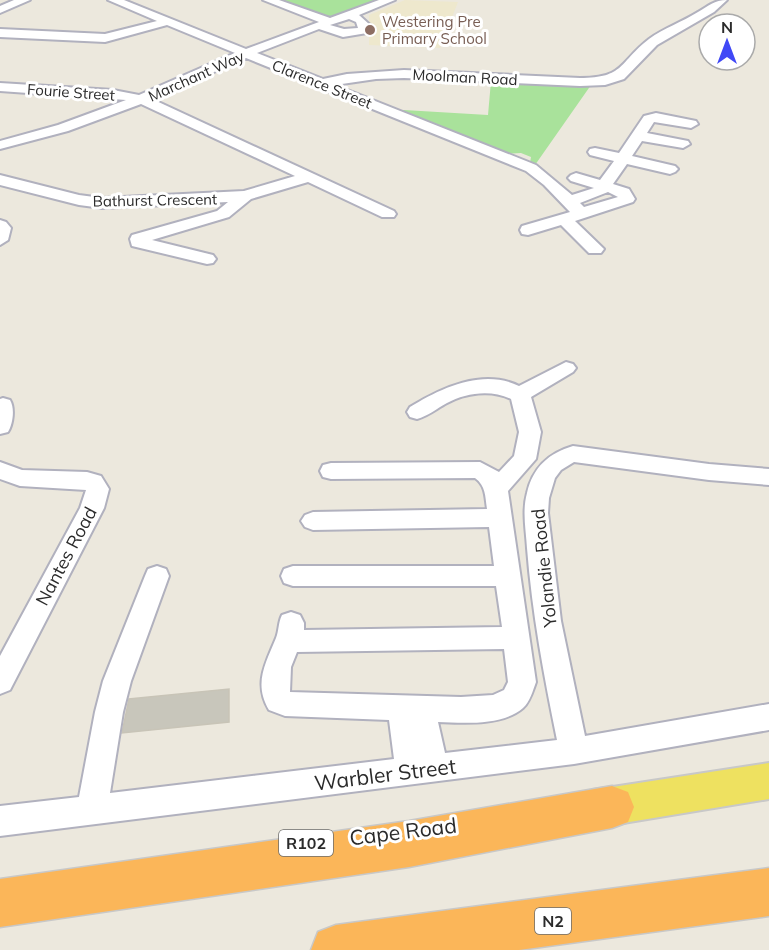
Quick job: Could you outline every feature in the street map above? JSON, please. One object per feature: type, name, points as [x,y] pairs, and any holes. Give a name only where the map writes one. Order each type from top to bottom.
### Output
[{"type":"highway","points":[[0,903],[409,844],[612,807]]},
{"type":"highway","name":"N2","points":[[336,950],[769,892]]},
{"type":"main road","name":"Cape Road","points":[[0,879],[612,807],[769,781]]},
{"type":"street","points":[[1,9],[24,0]]},
{"type":"street","name":"Clarence Street","points":[[114,0],[541,172],[548,183],[582,214]]},
{"type":"street","points":[[269,0],[343,33],[363,31],[363,23],[350,15]]},
{"type":"street","name":"Marchant Way","points":[[0,145],[53,132],[142,99],[246,53],[389,0]]},
{"type":"street","name":"Moolman Road","points":[[320,84],[338,79],[390,74],[528,80],[611,80],[624,72],[653,41],[712,8],[721,0]]},
{"type":"street","points":[[0,33],[105,38],[167,22]]},
{"type":"street","name":"Fourie Street","points":[[0,87],[113,94],[142,99]]},
{"type":"street","points":[[142,99],[388,214]]},
{"type":"street","points":[[568,201],[597,193],[604,187],[652,118],[691,124]]},
{"type":"street","points":[[639,136],[683,144]]},
{"type":"street","points":[[595,152],[670,170]]},
{"type":"street","name":"Bathurst Crescent","points":[[0,180],[79,200],[102,203],[245,196],[310,177]]},
{"type":"street","points":[[528,230],[627,199],[623,192],[576,178]]},
{"type":"street","points":[[207,259],[138,242],[138,239],[223,214],[245,196]]},
{"type":"street","points":[[564,219],[595,249]]},
{"type":"street","points":[[0,225],[3,228],[0,240]]},
{"type":"street","points":[[519,395],[566,368]]},
{"type":"street","points":[[417,412],[458,390],[480,387],[506,388],[519,395],[530,432],[525,459],[496,489]]},
{"type":"street","points":[[0,427],[3,405]]},
{"type":"street","name":"Yolandie Road","points":[[574,751],[542,581],[536,508],[540,485],[548,469],[559,458],[573,454],[709,472],[769,477]]},
{"type":"street","points":[[332,471],[480,470],[492,479],[496,489],[522,682],[514,699],[502,706],[491,707],[411,708],[285,704],[279,701],[276,696],[277,660],[290,632],[515,638]]},
{"type":"street","name":"Nantes Road","points":[[0,471],[20,478],[87,480],[93,482],[98,489],[92,508],[0,682]]},
{"type":"street","points":[[313,521],[499,518]]},
{"type":"street","points":[[92,810],[102,747],[117,681],[157,576]]},
{"type":"street","points":[[293,576],[507,576]]},
{"type":"street","points":[[411,708],[422,770]]},
{"type":"street","name":"Warbler Street","points":[[0,821],[574,751],[769,717]]},
{"type":"shaded area","points":[[405,0],[458,2],[440,48],[369,45],[369,15]]},
{"type":"green space","points":[[281,0],[377,0],[330,17]]},
{"type":"green space","points":[[491,81],[591,85],[535,165],[530,163],[531,157],[521,153],[504,154],[400,112],[404,110],[488,115]]},
{"type":"building","points":[[229,689],[229,722],[122,733],[129,699]]},
{"type":"place","name":"Westering Pre Primary School","points":[[370,30]]}]
